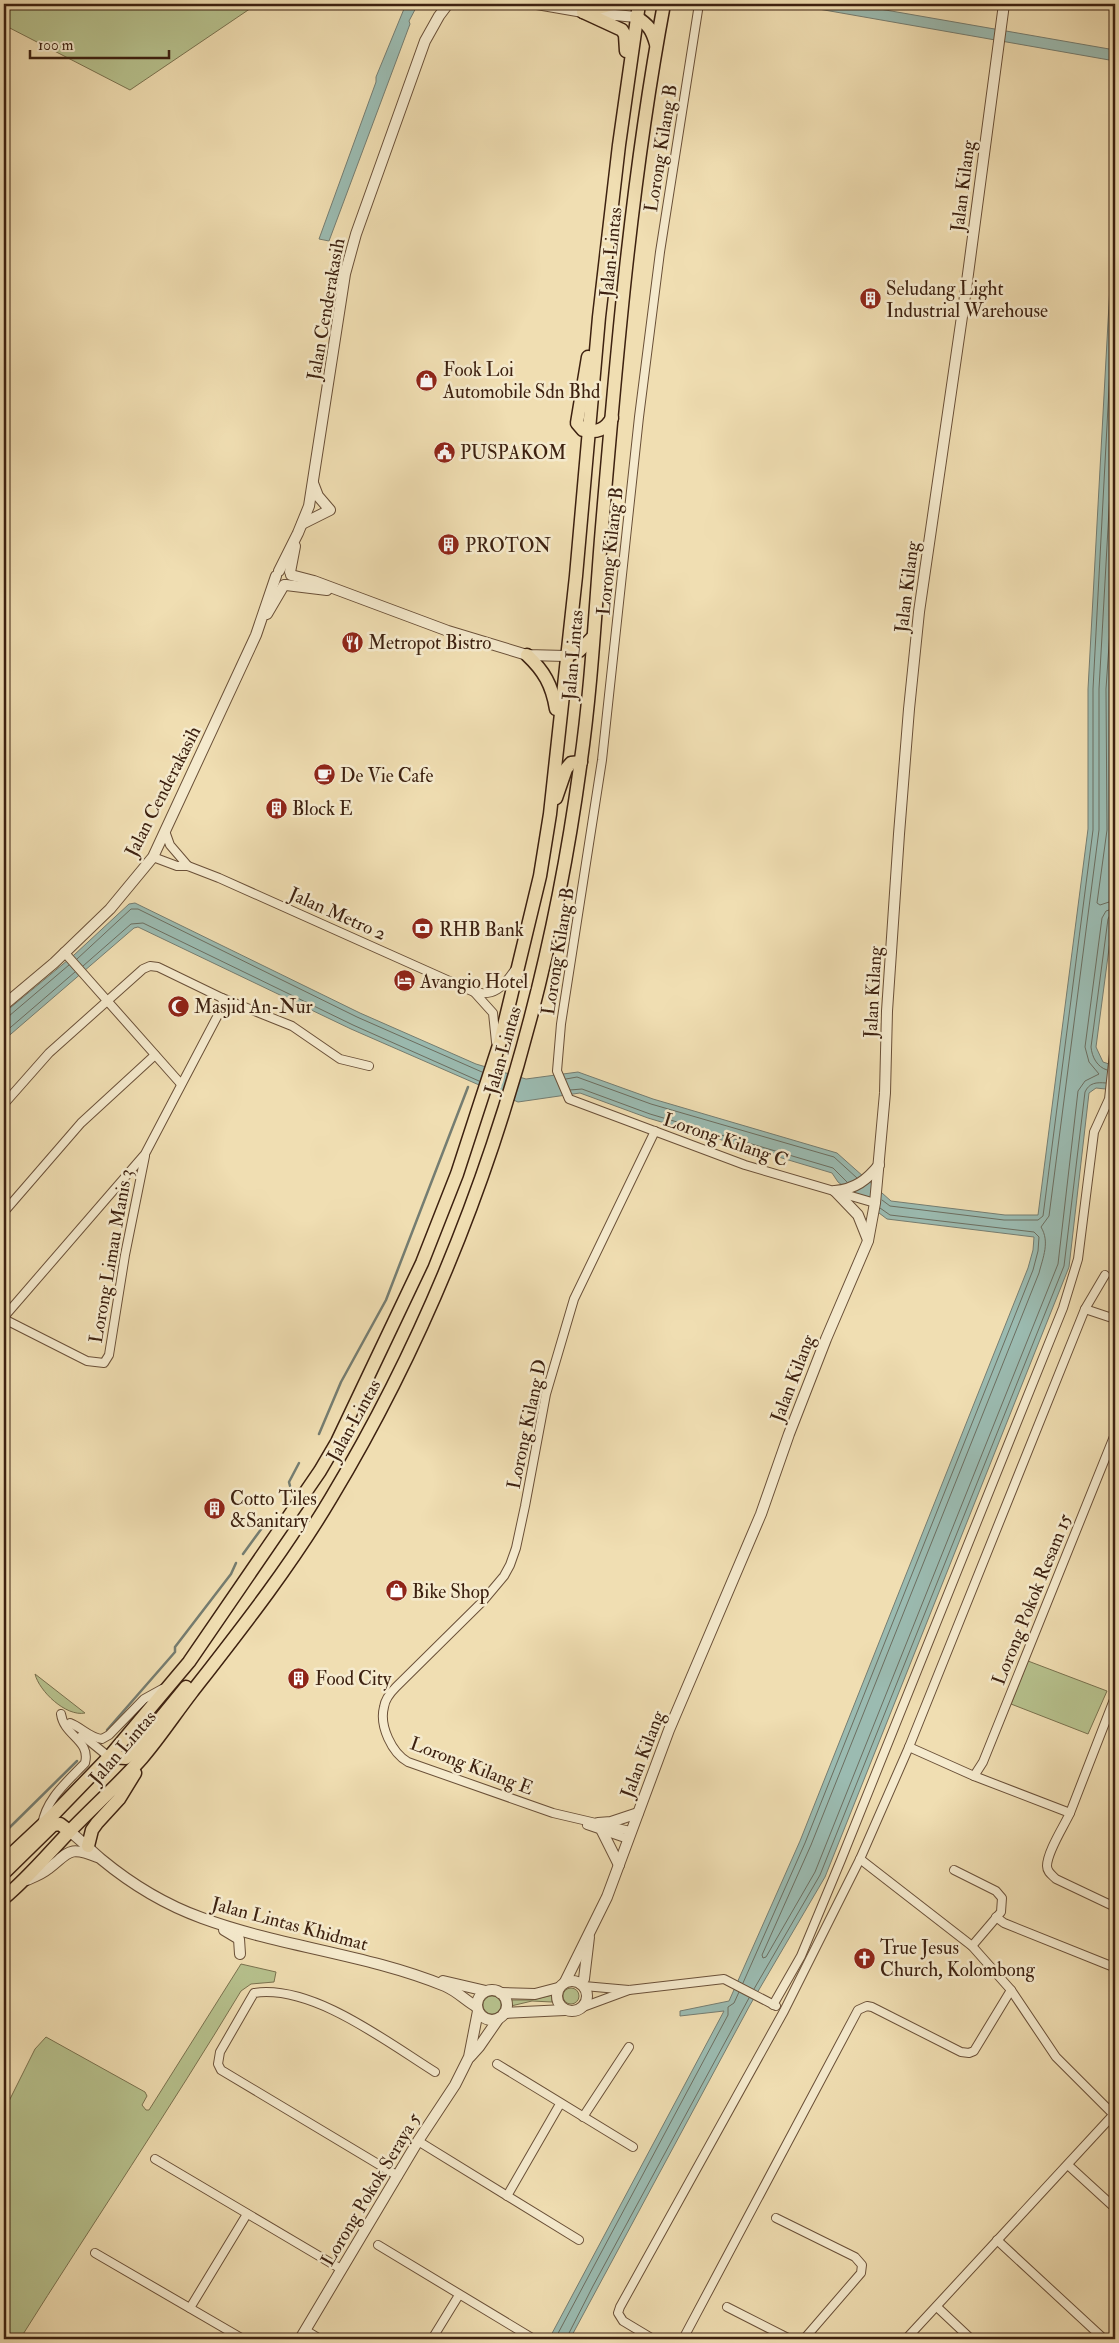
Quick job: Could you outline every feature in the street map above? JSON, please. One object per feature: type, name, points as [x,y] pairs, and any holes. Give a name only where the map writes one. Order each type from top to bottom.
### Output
[{"type":"highway","points":[[583,12],[613,4]]},
{"type":"highway","name":"Jalan Lintas","points":[[4,1860],[42,1825],[109,1757],[189,1662],[264,1556],[337,1442],[422,1263],[457,1174],[492,1067],[519,963],[540,876],[550,814],[589,431],[579,427],[577,413],[593,329],[599,317],[639,4]]},
{"type":"highway","name":"Jalan Lintas","points":[[4,1898],[24,1882],[70,1831],[142,1757],[260,1604],[335,1492],[387,1398],[422,1328],[451,1260],[495,1141],[522,1053],[542,976],[562,886],[581,762],[612,418],[640,147],[664,4]]},
{"type":"highway","points":[[583,12],[616,26],[625,35],[625,102]]},
{"type":"highway","points":[[636,17],[647,24],[652,31],[657,47]]},
{"type":"highway","points":[[589,431],[606,428],[612,418]]},
{"type":"highway","points":[[566,656],[579,651],[593,636]]},
{"type":"highway","points":[[527,655],[539,666],[550,682],[558,724]]},
{"type":"highway","points":[[550,814],[566,769],[571,762],[581,762]]},
{"type":"highway","points":[[109,1757],[126,1758],[132,1752],[229,1633],[260,1604]]},
{"type":"highway","points":[[88,1846],[92,1830],[123,1793],[136,1772],[142,1757]]},
{"type":"highway","points":[[4,1873],[54,1825],[60,1824],[70,1831]]},
{"type":"street","name":"Jalan Cenderakasih","points":[[4,1005],[66,954],[110,909],[153,857],[256,635],[277,573],[309,506],[345,274],[356,234],[425,41],[448,4]]},
{"type":"street","points":[[537,4],[583,12],[636,17]]},
{"type":"street","name":"Lorong Kilang B","points":[[569,1099],[557,1072],[561,1024],[602,760],[639,417],[660,252],[699,4]]},
{"type":"street","name":"Jalan Kilang","points":[[562,1985],[580,1948],[590,1934],[619,1865],[629,1835],[698,1661],[761,1514],[789,1434],[826,1339],[868,1241],[875,1203],[885,1093],[889,984],[908,709],[919,612],[966,289],[1004,4]]},
{"type":"street","points":[[256,635],[285,585],[291,581],[300,528],[330,510],[318,496],[313,482]]},
{"type":"street","points":[[340,591],[278,583],[277,573],[286,569],[291,573],[340,591],[422,622],[527,655],[566,656]]},
{"type":"street","name":"Jalan Metro 2","points":[[165,831],[170,845],[188,866]]},
{"type":"street","name":"Jalan Metro 2","points":[[153,857],[177,866],[188,866],[344,932],[474,992],[482,994],[497,991],[505,984],[519,963]]},
{"type":"street","points":[[66,954],[182,1084]]},
{"type":"street","points":[[4,1104],[49,1053],[143,969],[150,966],[158,967],[222,998],[292,1026],[340,1060],[369,1066]]},
{"type":"street","name":"Jalan Metro 2","points":[[474,992],[488,1006],[494,1017],[496,1041],[492,1067]]},
{"type":"street","points":[[4,1318],[145,1154],[218,1015],[223,1001],[222,998]]},
{"type":"street","points":[[773,2005],[801,1956],[838,1869],[1063,1308],[1078,1259],[1094,1132],[1109,1099],[1115,1045]]},
{"type":"street","points":[[4,1212],[81,1123],[155,1055]]},
{"type":"street","name":"Lorong Kilang C","points":[[569,1099],[745,1165],[875,1203]]},
{"type":"street","name":"Lorong Kilang D","points":[[390,1694],[483,1601],[504,1576],[510,1565],[516,1548],[525,1506],[546,1394],[574,1299],[655,1131]]},
{"type":"street","name":"Lorong Limau Manis 3","points":[[4,1318],[86,1361],[104,1363],[109,1356],[125,1255],[145,1154]]},
{"type":"street","points":[[835,1192],[849,1190],[860,1184],[870,1177],[879,1165]]},
{"type":"street","points":[[835,1192],[858,1216],[868,1241]]},
{"type":"street","points":[[653,2339],[623,2321],[618,2313],[620,2307],[784,2011],[860,1859],[909,1747],[1085,1309],[1106,1275]]},
{"type":"street","points":[[1085,1309],[1115,1319]]},
{"type":"street","name":"Lorong Pokok Resam 15","points":[[974,1776],[983,1762],[1115,1434]]},
{"type":"street","points":[[109,1757],[70,1723],[79,1726],[92,1737],[102,1739],[109,1735],[144,1699],[169,1685]]},
{"type":"street","name":"Lorong Kilang E","points":[[390,1694],[383,1709],[385,1724],[392,1747],[402,1759],[498,1795],[629,1835]]},
{"type":"street","points":[[1115,1697],[1070,1813],[1049,1857],[1047,1866],[1049,1873],[1056,1879],[1115,1907]]},
{"type":"street","points":[[42,1825],[44,1810],[85,1763],[86,1757],[81,1743],[62,1725],[60,1714]]},
{"type":"street","points":[[909,1747],[974,1776],[1070,1813]]},
{"type":"street","points":[[619,1865],[600,1827],[638,1813]]},
{"type":"street","points":[[70,1831],[100,1858]]},
{"type":"street","points":[[24,1882],[47,1870],[66,1853],[74,1851],[85,1852],[100,1858]]},
{"type":"street","name":"Jalan Lintas Khidmat","points":[[100,1858],[156,1896],[201,1918],[253,1934],[332,1952],[427,1979],[446,1987],[477,2009]]},
{"type":"street","points":[[860,1859],[972,1946],[1011,1990],[1056,2057],[1115,2115],[997,2240],[937,2308],[906,2339]]},
{"type":"street","points":[[954,1870],[996,1891],[1002,1898],[1001,1912],[972,1946]]},
{"type":"street","points":[[201,1918],[215,1927],[230,1932],[239,1939],[240,1954]]},
{"type":"street","points":[[996,1918],[1112,1966]]},
{"type":"street","name":"Jalan Kilang","points":[[582,1985],[590,1934]]},
{"type":"street","points":[[427,1979],[438,1979],[500,1993],[535,1994],[575,1981],[582,1985],[629,1990]]},
{"type":"street","points":[[486,1991],[479,1998],[477,2009],[487,2019],[565,2010],[571,2012],[629,1990],[717,1979],[732,1982],[784,2011]]},
{"type":"street","points":[[562,1985],[557,2001],[565,2010]]},
{"type":"street","points":[[582,1985],[587,1998],[583,2007]]},
{"type":"street","points":[[682,2339],[858,2010],[867,2006],[872,2007],[961,2052],[968,2053],[974,2051],[1011,1990]]},
{"type":"street","points":[[398,2176],[221,2070],[218,2064],[220,2052],[254,1993],[278,1992],[322,2005],[350,2019],[435,2072]]},
{"type":"street","points":[[500,1993],[506,2002],[501,2016]]},
{"type":"street","name":"Lorong Pokok Seraya 5","points":[[303,2335],[418,2141],[455,2085],[469,2057],[477,2009]]},
{"type":"street","name":"Lorong Pokok Seraya 5","points":[[469,2057],[479,2047],[501,2016]]},
{"type":"street","points":[[583,2117],[629,2047]]},
{"type":"street","points":[[497,2064],[633,2147]]},
{"type":"street","points":[[507,2196],[560,2104]]},
{"type":"street","points":[[418,2141],[579,2240]]},
{"type":"street","points":[[155,2159],[341,2269]]},
{"type":"street","points":[[1068,2165],[1115,2208]]},
{"type":"street","points":[[190,2308],[247,2214]]},
{"type":"street","points":[[776,2218],[855,2257],[862,2265],[861,2273],[804,2339]]},
{"type":"street","points":[[997,2240],[1104,2339]]},
{"type":"street","points":[[378,2245],[532,2338]]},
{"type":"street","points":[[94,2253],[243,2339]]},
{"type":"street","points":[[432,2339],[459,2295]]},
{"type":"street","points":[[727,2308],[790,2339]]},
{"type":"street","points":[[937,2308],[971,2339]]},
{"type":"street","points":[[303,2335],[320,2339]]},
{"type":"green space","points":[[4,4],[257,4],[130,90],[4,25]]},
{"type":"green space","points":[[1028,1661],[1107,1691],[1088,1734],[1011,1704]]},
{"type":"green space","points":[[35,1674],[85,1713],[70,1711],[54,1701],[42,1688]]},
{"type":"green space","points":[[241,1964],[276,1972],[274,1982],[251,1984],[241,1991],[187,2079],[20,2339],[4,2339],[4,2111],[35,2049],[46,2037],[145,2092],[147,2096],[142,2105],[146,2110],[149,2110]]},
{"type":"green space","points":[[571,1988],[577,1990],[579,1996],[577,2002],[571,2004],[565,2002],[563,1996],[565,1990]]},
{"type":"green space","points":[[552,1995],[552,2002],[532,2001],[511,2006],[511,2000],[532,2000]]},
{"type":"green space","points":[[492,1996],[498,1999],[501,2005],[498,2011],[492,2014],[486,2011],[483,2005],[486,1999]]},
{"type":"water","points":[[406,4],[418,4],[409,21],[410,24],[329,241],[319,239],[376,82],[376,77]]},
{"type":"water","points":[[790,4],[851,4],[1115,50],[1115,61]]},
{"type":"water","points":[[1115,194],[1115,903],[1096,1047],[1103,1062],[1115,1066],[1115,1090],[1096,1088],[1089,1093],[1069,1267],[825,1877],[750,2005],[570,2339],[549,2339],[724,2011],[680,2016],[680,2011],[729,2001],[800,1841],[1028,1268],[1034,1237],[887,1219],[838,1182],[832,1173],[648,1118],[580,1093],[518,1102],[351,1029],[138,927],[134,928],[4,1040],[4,1013],[74,955],[129,904],[135,903],[360,1013],[476,1064],[526,1079],[578,1072],[653,1099],[837,1153],[891,1201],[1005,1215],[1038,1215],[1088,829],[1088,689]]},
{"type":"waterway","points":[[319,1434],[341,1382],[386,1300],[468,1087]]},
{"type":"waterway","points":[[290,1486],[289,1482],[299,1463]]},
{"type":"waterway","points":[[243,1554],[262,1528]]},
{"type":"waterway","points":[[107,1730],[175,1652],[175,1647],[231,1574],[236,1563]]},
{"type":"waterway","points":[[4,1833],[77,1761]]},
{"type":"place","name":"Seludang Light Industrial Warehouse","points":[[870,299]]},
{"type":"place","name":"Fook Loi Automobile Sdn Bhd","points":[[427,380]]},
{"type":"place","name":"PUSPAKOM","points":[[444,452]]},
{"type":"place","name":"PROTON","points":[[449,545]]},
{"type":"place","name":"Metropot Bistro","points":[[352,642]]},
{"type":"place","name":"De Vie Cafe","points":[[324,775]]},
{"type":"place","name":"Block E","points":[[276,808]]},
{"type":"place","name":"RHB Bank","points":[[423,929]]},
{"type":"place","name":"Avangio Hotel","points":[[404,981]]},
{"type":"place","name":"Masjid An-Nur","points":[[178,1006]]},
{"type":"place","name":"Cotto Tiles &Sanitary","points":[[214,1509]]},
{"type":"place","name":"Bike Shop","points":[[396,1591]]},
{"type":"place","name":"Food City","points":[[299,1678]]},
{"type":"place","name":"True Jesus Church, Kolombong","points":[[864,1958]]}]
